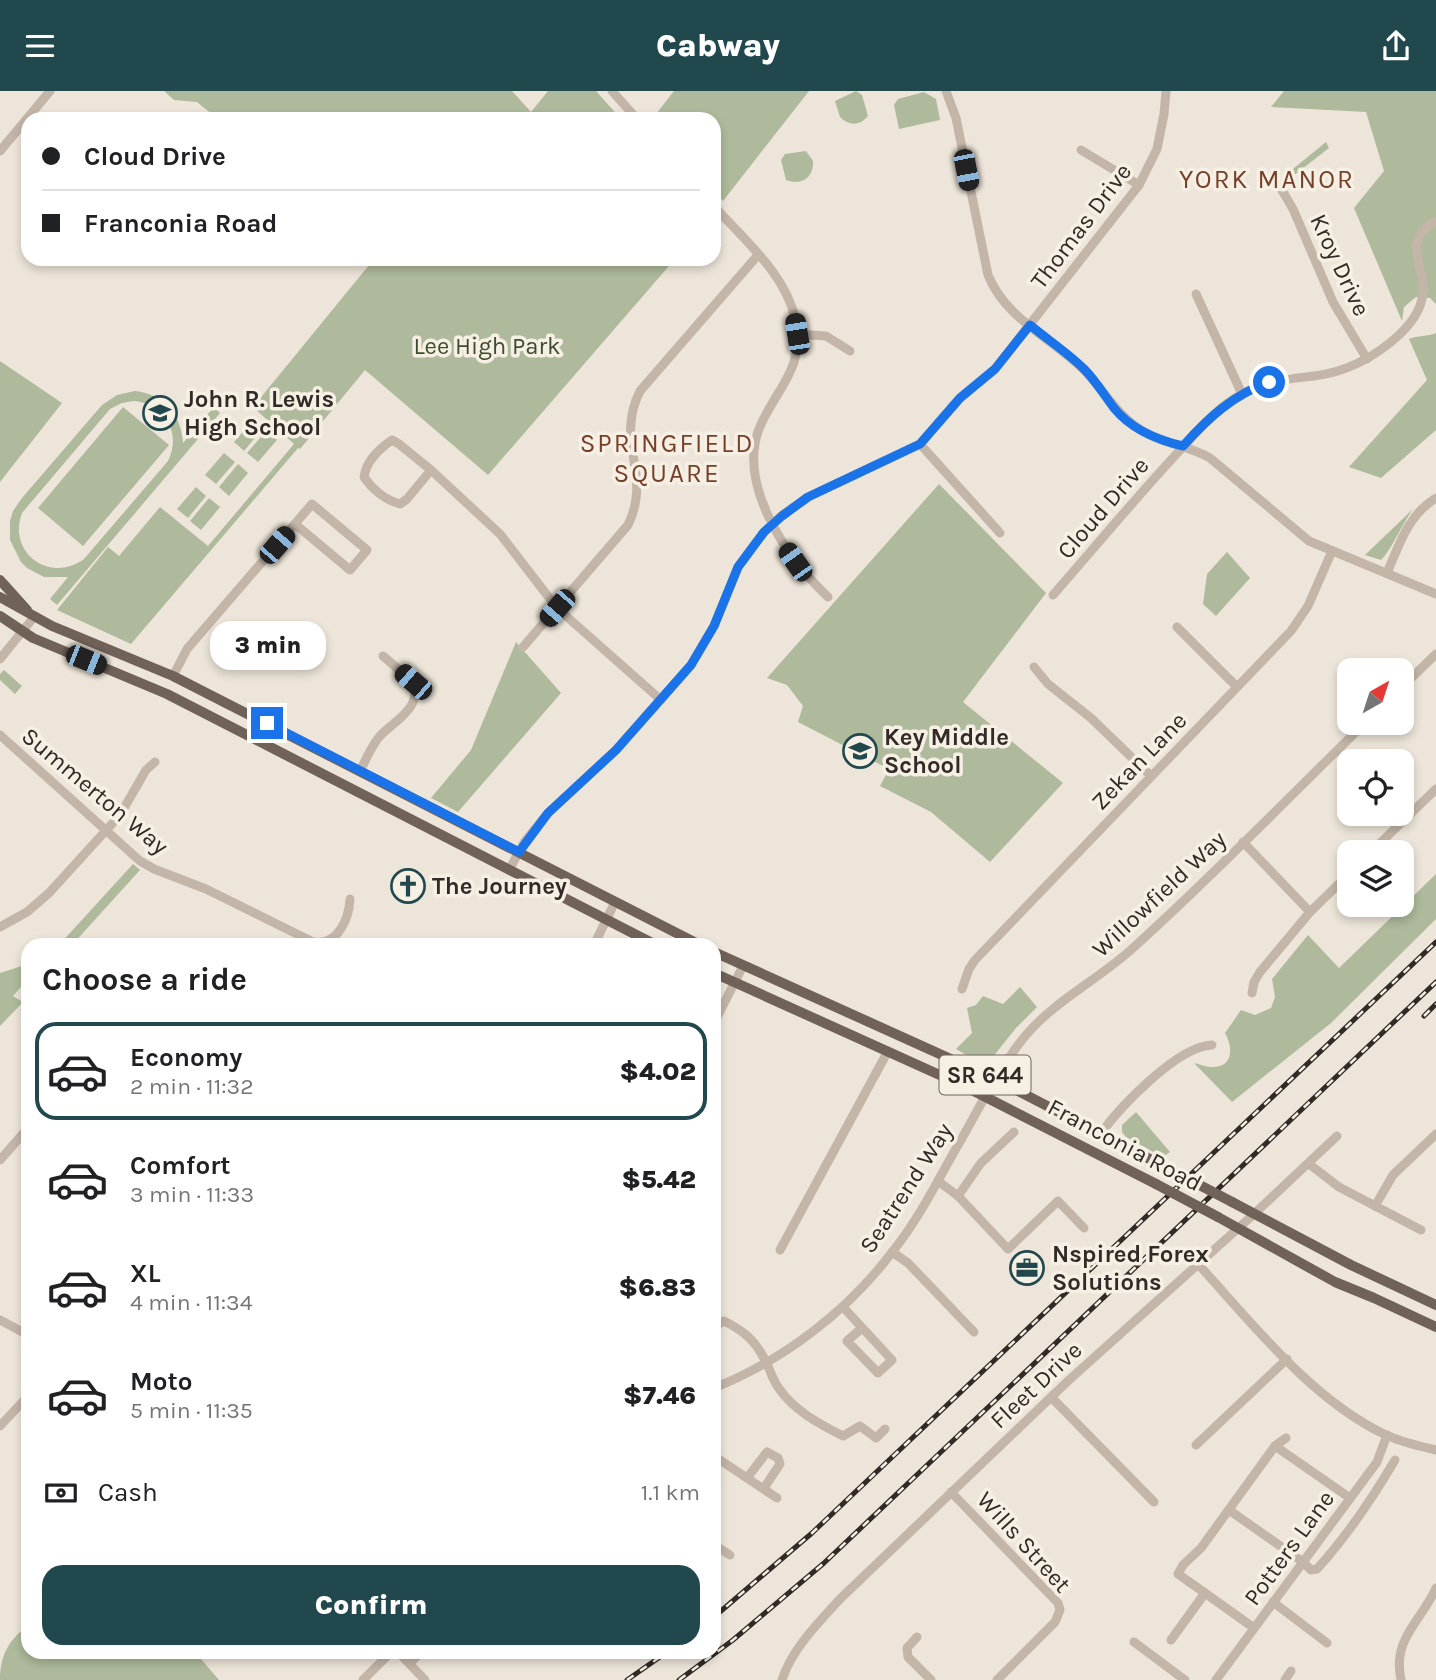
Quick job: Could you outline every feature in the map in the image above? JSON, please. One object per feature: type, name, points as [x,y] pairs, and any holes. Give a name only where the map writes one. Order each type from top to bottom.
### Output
[{"type":"main road","points":[[0,580],[34,617]]},
{"type":"main road","points":[[0,597],[34,617],[173,676],[686,938]]},
{"type":"main road","points":[[0,616],[22,632]]},
{"type":"main road","points":[[0,627],[22,632],[167,694],[641,938]]},
{"type":"main road","points":[[387,807],[400,791]]},
{"type":"main road","name":"Franconia Road","points":[[721,955],[995,1079],[1351,1265],[1436,1305]]},
{"type":"main road","name":"Franconia Road","points":[[721,976],[986,1096],[1239,1228],[1335,1282],[1436,1328]]},
{"type":"street","points":[[32,112],[50,91]]},
{"type":"street","points":[[612,91],[631,112]]},
{"type":"street","points":[[946,91],[956,118],[988,275],[1002,301],[1085,370],[1129,423],[1149,435],[1198,450],[1216,462],[1298,533],[1332,551],[1436,594]]},
{"type":"street","name":"Thomas Drive","points":[[509,870],[548,813],[616,750],[700,653],[738,567],[751,547],[772,524],[808,497],[920,444],[960,398],[995,369],[1139,185],[1157,149],[1166,91]]},
{"type":"street","points":[[0,151],[21,126]]},
{"type":"street","points":[[1081,150],[1139,185]]},
{"type":"street","name":"Kroy Drive","points":[[1280,187],[1293,209],[1333,302],[1367,359]]},
{"type":"street","points":[[721,214],[775,275],[786,293],[797,334],[791,371],[761,423],[754,449],[756,478],[772,524],[795,562],[828,597]]},
{"type":"street","name":"Cloud Drive","points":[[1053,595],[1213,414],[1242,394],[1269,382],[1331,373],[1367,359],[1398,336],[1417,314],[1422,299],[1423,285],[1416,244],[1433,222]]},
{"type":"street","points":[[523,647],[628,525],[634,513],[638,485],[630,428],[640,391],[758,255]]},
{"type":"street","points":[[1196,294],[1242,394]]},
{"type":"street","points":[[797,334],[826,336],[850,351]]},
{"type":"street","points":[[430,470],[400,504],[391,501],[364,477],[365,468],[383,446],[391,440],[399,444],[430,470],[500,534],[557,608],[661,700]]},
{"type":"street","points":[[920,444],[1000,533]]},
{"type":"street","points":[[1387,573],[1409,524],[1423,507],[1436,498]]},
{"type":"street","points":[[173,676],[187,649],[312,504],[368,550],[350,570],[295,524]]},
{"type":"street","name":"Zekan Lane","points":[[962,989],[975,960],[1299,621],[1332,551]]},
{"type":"street","points":[[0,659],[34,617]]},
{"type":"street","points":[[1177,627],[1237,687]]},
{"type":"street","points":[[1414,675],[1436,653]]},
{"type":"street","points":[[360,771],[377,739],[409,710],[414,697],[413,682],[383,656]]},
{"type":"street","points":[[1034,667],[1048,684],[1091,718],[1152,776]]},
{"type":"street","name":"Summerton Way","points":[[0,735],[106,831],[150,866],[205,889],[305,938]]},
{"type":"street","name":"Willowfield Way","points":[[986,1096],[1011,1054],[1040,1020],[1135,947],[1353,735]]},
{"type":"street","points":[[0,927],[37,904],[106,831],[126,807],[146,770],[155,762]]},
{"type":"street","points":[[1383,840],[1436,789]]},
{"type":"street","points":[[1243,842],[1310,912]]},
{"type":"street","points":[[1252,993],[1259,972],[1310,912],[1337,886]]},
{"type":"street","name":"Summerton Way","points":[[334,938],[348,916],[350,899]]},
{"type":"street","points":[[598,938],[615,902]]},
{"type":"street","points":[[721,1009],[743,966]]},
{"type":"street","points":[[1101,1133],[1133,1097],[1176,1061],[1201,1045],[1212,1045]]},
{"type":"street","points":[[780,1250],[888,1051]]},
{"type":"street","name":"Seatrend Way","points":[[721,1384],[766,1362],[809,1335],[843,1307],[892,1252],[938,1181],[986,1096]]},
{"type":"street","points":[[958,1196],[981,1163],[1014,1132]]},
{"type":"street","points":[[1375,1206],[1393,1175],[1436,1134]]},
{"type":"street","name":"Fleet Drive","points":[[782,1680],[798,1650],[830,1609],[1051,1397],[1337,1136]]},
{"type":"street","points":[[0,1160],[21,1137]]},
{"type":"street","points":[[1309,1164],[1328,1181],[1421,1230]]},
{"type":"street","points":[[938,1181],[958,1196],[1008,1249],[1058,1201],[1084,1228]]},
{"type":"street","points":[[892,1252],[908,1263],[974,1332]]},
{"type":"street","points":[[1198,1264],[1310,1382],[1348,1413],[1387,1436],[1436,1450]]},
{"type":"street","points":[[843,1307],[892,1360],[878,1373],[847,1341],[862,1328]]},
{"type":"street","points":[[0,1320],[21,1331]]},
{"type":"street","points":[[721,1323],[724,1321],[750,1336],[776,1385],[788,1400],[824,1427],[844,1436],[860,1426],[876,1438],[885,1429]]},
{"type":"street","points":[[1196,1445],[1287,1359]]},
{"type":"street","points":[[1051,1397],[1154,1502]]},
{"type":"street","points":[[0,1426],[21,1404]]},
{"type":"street","name":"Potters Lane","points":[[1216,1680],[1377,1462],[1387,1436]]},
{"type":"street","points":[[1254,1628],[1178,1574],[1183,1565],[1201,1548],[1275,1446],[1286,1438]]},
{"type":"street","points":[[1275,1446],[1350,1498]]},
{"type":"street","points":[[747,1478],[768,1452],[778,1458],[780,1464],[764,1489]]},
{"type":"street","points":[[1229,1510],[1311,1570],[1317,1569],[1346,1536],[1395,1459]]},
{"type":"street","points":[[721,1461],[777,1499]]},
{"type":"street","name":"Wills Street","points":[[951,1492],[1058,1603],[1060,1610],[1055,1622],[997,1680]]},
{"type":"street","points":[[721,1549],[730,1555]]},
{"type":"street","points":[[1401,1680],[1399,1662],[1406,1633],[1436,1588]]},
{"type":"street","points":[[1171,1640],[1205,1593]]},
{"type":"street","points":[[1273,1602],[1327,1643]]},
{"type":"street","points":[[917,1637],[907,1648],[908,1657],[931,1680]]},
{"type":"street","points":[[1134,1642],[1185,1680]]},
{"type":"street","points":[[363,1680],[384,1659]]},
{"type":"street","points":[[406,1659],[425,1680]]},
{"type":"street","points":[[410,1663],[414,1659]]},
{"type":"street","points":[[1285,1680],[1291,1671]]},
{"type":"green space","points":[[164,91],[512,91],[531,112],[209,112],[197,102],[174,100]]},
{"type":"green space","points":[[548,91],[596,91],[615,112],[531,112]]},
{"type":"green space","points":[[674,91],[809,91],[723,201],[721,112],[658,112]]},
{"type":"green space","points":[[856,91],[862,95],[868,116],[862,122],[851,123],[840,117],[835,101]]},
{"type":"green space","points":[[1284,91],[1436,91],[1436,304],[1430,298],[1416,297],[1404,307],[1402,321],[1354,208],[1384,171],[1366,112],[1271,107]]},
{"type":"green space","points":[[924,92],[936,99],[940,120],[899,129],[894,105],[898,99]]},
{"type":"green space","points":[[1326,142],[1329,148],[1293,176],[1288,173]]},
{"type":"green space","points":[[806,151],[813,161],[809,176],[797,182],[786,180],[781,160],[785,154]]},
{"type":"green space","name":"Lee High Park","points":[[368,266],[669,266],[488,475],[365,370],[131,644],[57,610],[108,547],[119,556],[160,507],[208,546],[294,444],[253,407]]},
{"type":"green space","points":[[1436,333],[1436,430],[1381,478],[1349,467],[1427,380],[1409,339]]},
{"type":"green space","points":[[0,361],[62,403],[0,482]]},
{"type":"green space","points":[[135,391],[162,401],[179,423],[183,443],[214,407],[220,413],[57,605],[50,599],[68,577],[44,577],[27,568],[10,540],[10,521],[22,498],[102,405],[117,395]],"holes":[[[122,403],[145,403],[162,414],[172,431],[172,451],[168,461],[84,559],[71,566],[58,568],[45,566],[35,560],[26,552],[21,541],[19,527],[22,513],[110,409]]]},
{"type":"green space","points":[[123,407],[169,445],[83,546],[38,508]]},
{"type":"green space","points":[[253,420],[263,428],[244,451],[234,442]]},
{"type":"green space","points":[[266,431],[277,440],[258,462],[247,453]]},
{"type":"green space","points":[[224,453],[235,462],[216,484],[205,475]]},
{"type":"green space","points":[[238,464],[248,473],[229,496],[219,487]]},
{"type":"green space","points":[[939,484],[1046,593],[963,702],[1063,783],[990,862],[931,812],[880,786],[889,769],[798,722],[803,706],[787,685],[767,678]]},
{"type":"green space","points":[[196,487],[206,496],[188,518],[177,509]]},
{"type":"green space","points":[[209,498],[220,507],[201,530],[190,521]]},
{"type":"green space","points":[[1413,509],[1381,560],[1365,555]]},
{"type":"green space","points":[[1227,552],[1250,578],[1216,616],[1203,604],[1207,574]]},
{"type":"green space","points":[[516,642],[561,693],[458,812],[431,798],[471,750]]},
{"type":"green space","points":[[4,670],[22,686],[15,694],[0,680],[0,674]]},
{"type":"green space","points":[[133,864],[140,870],[78,938],[65,938]]},
{"type":"green space","points":[[1436,874],[1436,919],[1331,1023],[1232,1102],[1194,1063],[1211,1067],[1224,1064],[1228,1060],[1230,1050],[1225,1033],[1241,1010],[1255,1015],[1271,1008],[1275,997],[1272,979],[1308,935],[1339,968],[1392,917],[1414,917],[1414,895]]},
{"type":"green space","points":[[21,966],[21,987],[13,996],[21,1001],[21,1004],[0,1026],[0,973]]},
{"type":"green space","points":[[1020,987],[1037,1007],[992,1058],[977,1061],[956,1049],[972,1033],[967,1008],[976,1005],[983,996],[1003,1004]]},
{"type":"green space","points":[[1136,1112],[1170,1152],[1163,1157],[1126,1137],[1122,1132],[1122,1125]]},
{"type":"green space","points":[[21,1631],[21,1659],[201,1659],[219,1680],[0,1680],[6,1649]]},
{"type":"railway","points":[[721,1611],[812,1533],[1436,942]]},
{"type":"railway","points":[[721,1649],[824,1563],[1436,982]]},
{"type":"railway","points":[[1424,1016],[1436,1004]]},
{"type":"railway","points":[[627,1680],[657,1659]]},
{"type":"railway","points":[[679,1680],[707,1659]]},
{"type":"place","name":"John R. Lewis High School","points":[[160,413]]},
{"type":"place","name":"Key Middle School","points":[[860,751]]},
{"type":"place","name":"The Journey","points":[[408,886]]},
{"type":"place","name":"Nspired Forex Solutions","points":[[1027,1268]]},
{"type":"district","name":"YORK MANOR","points":[[1267,179]]},
{"type":"district","name":"SPRINGFIELD SQUARE","points":[[667,458]]},
{"type":"route","points":[[267,723],[519,852],[548,813],[616,750],[691,665],[714,626],[738,567],[764,532],[808,497],[920,444],[960,398],[995,369],[1030,325],[1085,370],[1129,423],[1167,443],[1183,446],[1213,414],[1230,401],[1269,382]]}]
